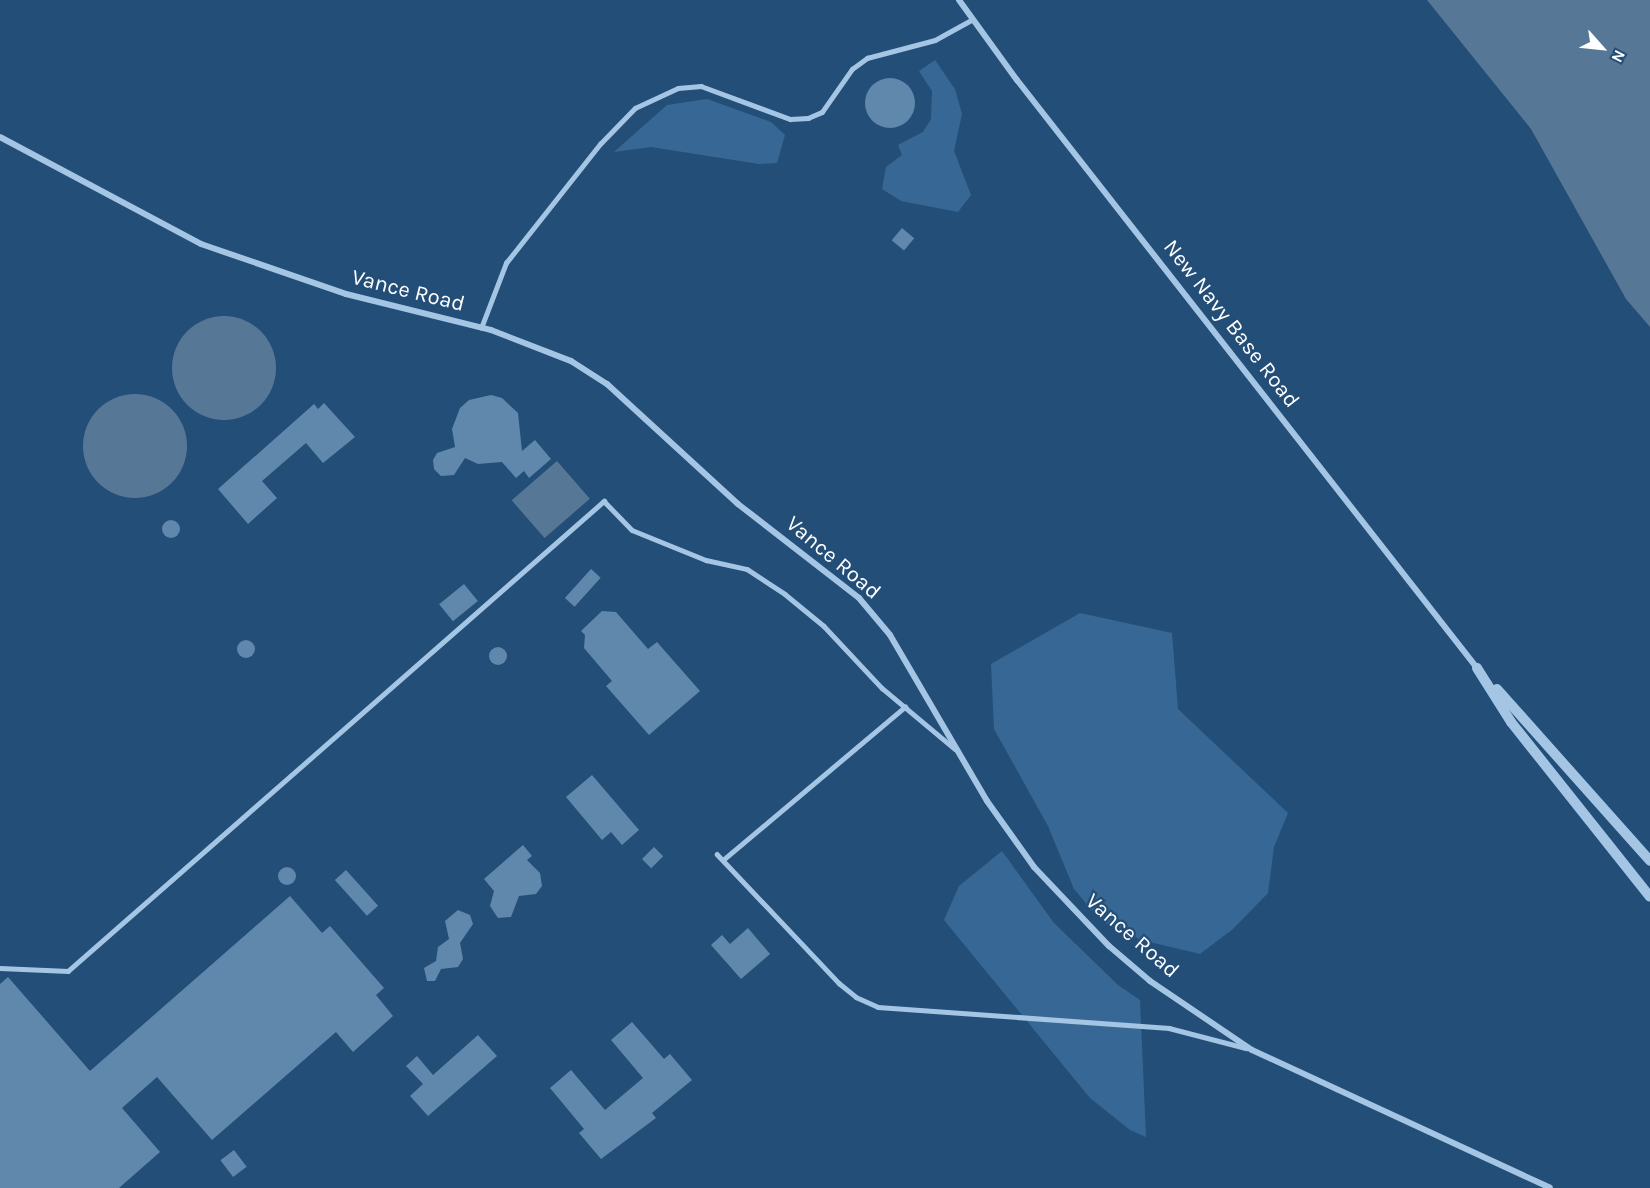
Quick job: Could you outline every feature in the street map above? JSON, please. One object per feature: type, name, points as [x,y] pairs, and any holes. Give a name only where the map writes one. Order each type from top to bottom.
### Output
[{"type":"street","name":"New Navy Base Road","points":[[959,0],[1477,668],[1650,861]]},
{"type":"street","name":"Vance Road","points":[[0,137],[201,244],[346,294],[481,328],[571,361],[607,384],[738,504],[859,598],[890,634],[955,749],[1034,867],[1082,920],[1150,981],[1252,1050],[1550,1188]]},
{"type":"street","name":"New Navy Base Road","points":[[1477,668],[1511,722],[1650,897]]},
{"type":"lane","points":[[481,328],[506,263],[600,144],[635,108],[678,88],[702,86],[790,119],[808,118],[822,112],[852,69],[867,58],[935,40],[973,19]]},
{"type":"lane","points":[[0,968],[68,971],[604,501],[632,530],[695,556],[747,569],[784,594],[824,626],[882,688],[955,749]]},
{"type":"lane","points":[[723,860],[905,707]]},
{"type":"lane","points":[[717,854],[839,983],[856,997],[878,1007],[1169,1028],[1252,1050]]},
{"type":"shaded area","points":[[1427,0],[1650,0],[1650,327],[1626,299],[1531,129]]},
{"type":"shaded area","points":[[935,60],[955,89],[962,114],[954,151],[971,195],[958,212],[901,201],[882,189],[886,167],[902,155],[898,145],[923,132],[931,119],[932,91],[919,71]]},
{"type":"shaded area","points":[[707,99],[771,122],[785,135],[777,163],[759,164],[651,147],[614,152],[667,105]]},
{"type":"shaded area","points":[[224,316],[244,320],[261,331],[272,348],[276,368],[272,388],[261,405],[244,416],[224,420],[204,416],[187,405],[176,388],[172,368],[176,348],[187,331],[204,320]]},
{"type":"shaded area","points":[[135,394],[155,398],[172,409],[183,426],[187,446],[183,466],[172,483],[155,494],[135,498],[115,494],[98,483],[87,466],[83,446],[87,426],[98,409],[115,398]]},
{"type":"shaded area","points":[[557,461],[590,499],[545,538],[512,500]]},
{"type":"shaded area","points":[[1080,613],[1172,633],[1178,709],[1288,813],[1274,847],[1268,893],[1233,929],[1200,954],[1129,937],[1100,920],[1074,889],[1048,826],[994,729],[991,664]]},
{"type":"shaded area","points":[[1002,851],[1054,923],[1118,985],[1140,1000],[1146,1137],[1130,1130],[1090,1098],[944,920],[959,886]]},
{"type":"building","points":[[890,78],[899,80],[910,89],[915,103],[913,112],[904,123],[890,128],[881,126],[870,117],[865,103],[867,94],[876,83]]},
{"type":"building","points":[[902,228],[914,238],[904,251],[892,240]]},
{"type":"building","points":[[491,395],[502,398],[518,413],[522,451],[535,440],[551,459],[529,478],[524,471],[516,478],[502,462],[478,464],[465,458],[454,475],[441,476],[434,469],[433,460],[437,453],[455,447],[452,429],[460,408],[469,400]]},
{"type":"building","points":[[324,403],[355,437],[323,463],[306,443],[262,481],[277,498],[248,524],[218,489],[314,404],[318,409]]},
{"type":"building","points":[[171,520],[177,523],[180,529],[177,535],[171,538],[165,535],[162,529],[165,523]]},
{"type":"building","points":[[591,569],[601,578],[575,607],[565,598]]},
{"type":"building","points":[[464,584],[478,601],[453,621],[439,604]]},
{"type":"building","points":[[602,611],[616,612],[648,649],[657,642],[700,691],[649,735],[606,686],[612,681],[584,648],[585,635],[581,631]]},
{"type":"building","points":[[246,640],[252,643],[255,649],[252,655],[246,658],[240,655],[237,649],[240,643]]},
{"type":"building","points":[[498,647],[504,650],[507,656],[504,662],[498,665],[492,662],[489,656],[492,650]]},
{"type":"building","points":[[592,775],[639,830],[622,845],[611,832],[602,840],[566,797]]},
{"type":"building","points":[[523,845],[532,856],[527,860],[540,873],[542,886],[536,894],[519,896],[511,917],[498,918],[490,906],[494,891],[484,879]]},
{"type":"building","points":[[654,847],[663,856],[651,868],[642,859]]},
{"type":"building","points":[[287,867],[293,870],[296,876],[293,882],[287,885],[281,882],[278,876],[281,870]]},
{"type":"building","points":[[346,870],[378,906],[367,916],[335,880]]},
{"type":"building","points":[[290,896],[322,933],[330,926],[384,988],[376,995],[393,1016],[353,1052],[336,1032],[212,1140],[157,1077],[122,1108],[160,1152],[119,1188],[0,1188],[0,984],[8,977],[90,1071]]},
{"type":"building","points":[[458,910],[470,915],[473,924],[460,943],[463,959],[458,967],[441,969],[435,981],[427,981],[424,968],[436,961],[438,947],[449,939],[445,921]]},
{"type":"building","points":[[748,928],[770,954],[741,979],[711,945],[722,935],[730,944]]},
{"type":"building","points":[[632,1022],[664,1059],[670,1054],[692,1080],[652,1113],[656,1118],[601,1159],[579,1133],[584,1129],[550,1088],[571,1070],[605,1110],[643,1078],[611,1040]]},
{"type":"building","points":[[478,1035],[497,1056],[428,1116],[410,1096],[423,1084],[406,1066],[417,1056],[433,1075]]},
{"type":"building","points":[[234,1150],[247,1167],[233,1177],[220,1160]]}]
